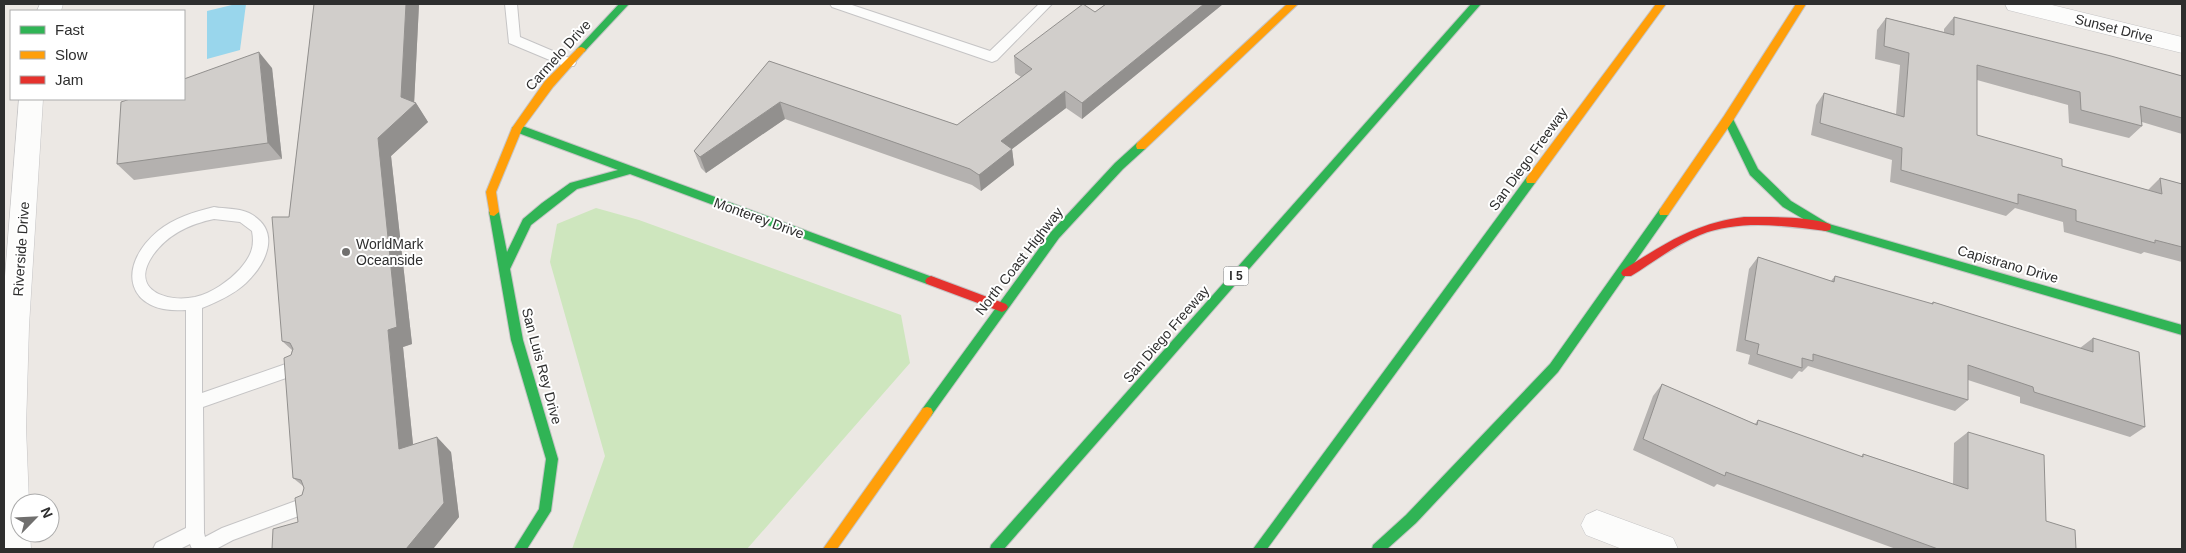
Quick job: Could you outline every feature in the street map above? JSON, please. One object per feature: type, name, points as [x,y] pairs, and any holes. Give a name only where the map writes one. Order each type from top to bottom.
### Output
[{"type":"main road","name":"Carmelo Drive","points":[[517,128],[549,84],[624,4]]},
{"type":"main road","name":"North Coast Highway","points":[[829,549],[1055,235],[1119,166],[1293,4]]},
{"type":"main road","name":"San Diego Freeway","points":[[996,549],[1476,4]]},
{"type":"main road","name":"San Diego Freeway","points":[[1259,549],[1661,4]]},
{"type":"main road","points":[[1378,549],[1411,519],[1554,368],[1620,277],[1728,119],[1801,4]]},
{"type":"main road","points":[[1728,119],[1754,172],[1787,204],[1826,227]]},
{"type":"main road","name":"Monterey Drive","points":[[517,128],[1002,307]]},
{"type":"main road","name":"San Luis Rey Drive","points":[[517,128],[491,192],[517,340],[552,459],[544,511],[520,549]]},
{"type":"main road","points":[[504,269],[528,222],[546,206],[574,186],[631,170]]},
{"type":"main road","points":[[1620,277],[1697,231],[1736,221],[1767,220],[1826,227]]},
{"type":"main road","name":"Capistrano Drive","points":[[1826,227],[2182,330]]},
{"type":"street","name":"Sunset Drive","points":[[2016,4],[2182,45]]},
{"type":"street","name":"Riverside Drive","points":[[15,549],[8,429],[31,100]]},
{"type":"street","points":[[1597,525],[1662,549]]},
{"type":"lane","points":[[511,4],[514,40],[569,63]]},
{"type":"lane","points":[[836,4],[992,57],[1046,4]]},
{"type":"lane","points":[[214,213],[233,213],[248,217],[258,227],[262,240],[259,254],[250,270],[235,285],[216,296],[194,304],[176,306],[160,304],[148,298],[140,288],[138,276],[140,263],[148,249],[160,236],[193,218],[214,213]]},
{"type":"lane","points":[[194,304],[194,403],[199,544]]},
{"type":"lane","points":[[194,403],[300,366]]},
{"type":"lane","points":[[162,549],[199,544],[312,503]]},
{"type":"green space","points":[[596,208],[639,220],[901,315],[910,363],[747,549],[572,549],[605,456],[550,262],[557,224]]},
{"type":"water","points":[[236,4],[246,4],[240,50],[207,59],[207,11]]},
{"type":"building","name":"WorldMark Oceanside","points":[[314,4],[406,4],[401,97],[416,103],[378,138],[397,327],[388,330],[399,449],[437,437],[444,503],[406,549],[272,549],[273,529],[298,522],[295,498],[302,495],[304,488],[301,480],[293,478],[284,358],[291,355],[293,349],[290,343],[282,341],[272,217],[289,217]]},
{"type":"building","points":[[1083,4],[1095,12],[1106,4],[1204,4],[1082,103],[1065,91],[1001,141],[1012,149],[979,175],[970,169],[780,102],[700,157],[694,151],[769,61],[957,125],[1032,69],[1014,56]]},
{"type":"building","points":[[1954,17],[2111,56],[2182,76],[2182,118],[2140,106],[2142,126],[2081,110],[2080,92],[1977,65],[1977,135],[2062,159],[2062,166],[2162,194],[2160,178],[2182,184],[2182,247],[2155,240],[2155,243],[2076,221],[2076,210],[2018,194],[2018,204],[1901,170],[1902,148],[1820,123],[1824,93],[1904,117],[1909,53],[1884,46],[1886,18],[1954,35]]},
{"type":"building","points":[[259,52],[268,143],[117,164],[121,102],[127,100],[185,100],[185,79]]},
{"type":"building","points":[[1758,257],[1834,282],[1835,276],[1933,304],[1933,302],[2093,352],[2093,338],[2139,352],[2145,427],[2034,392],[2033,387],[1968,365],[1968,400],[1813,354],[1813,361],[1802,358],[1802,368],[1757,354],[1759,344],[1745,340]]},
{"type":"building","points":[[1662,384],[1757,425],[1758,420],[1863,457],[1863,454],[1968,489],[1968,432],[2044,455],[2046,521],[2075,530],[2076,549],[1938,549],[1726,472],[1725,476],[1643,439]]},
{"type":"traffic: fast","points":[[581,50],[624,4]]},
{"type":"traffic: fast","points":[[996,549],[1476,4]]},
{"type":"traffic: fast","points":[[1728,119],[1754,172],[1787,204],[1826,227],[2182,330]]},
{"type":"traffic: fast","points":[[517,128],[931,281]]},
{"type":"traffic: fast","points":[[927,412],[1055,235],[1119,166],[1141,146]]},
{"type":"traffic: fast","points":[[504,269],[527,222],[546,206],[574,186],[631,170]]},
{"type":"traffic: fast","points":[[1259,549],[1531,180]]},
{"type":"traffic: fast","points":[[494,212],[517,340],[552,459],[545,511],[520,549]]},
{"type":"traffic: fast","points":[[1378,549],[1411,519],[1554,368],[1664,212]]},
{"type":"traffic: slow","points":[[1141,146],[1293,4]]},
{"type":"traffic: slow","points":[[1531,180],[1661,4]]},
{"type":"traffic: slow","points":[[1664,212],[1728,119],[1801,4]]},
{"type":"traffic: slow","points":[[494,212],[491,192],[517,128],[549,84],[581,50]]},
{"type":"traffic: slow","points":[[829,549],[927,412]]},
{"type":"traffic: jam","points":[[1627,273],[1661,251],[1697,232],[1728,223],[1761,221],[1826,227]]},
{"type":"traffic: jam","points":[[931,281],[1002,307]]},
{"type":"place","name":"WorldMark Oceanside","points":[[346,252]]}]
